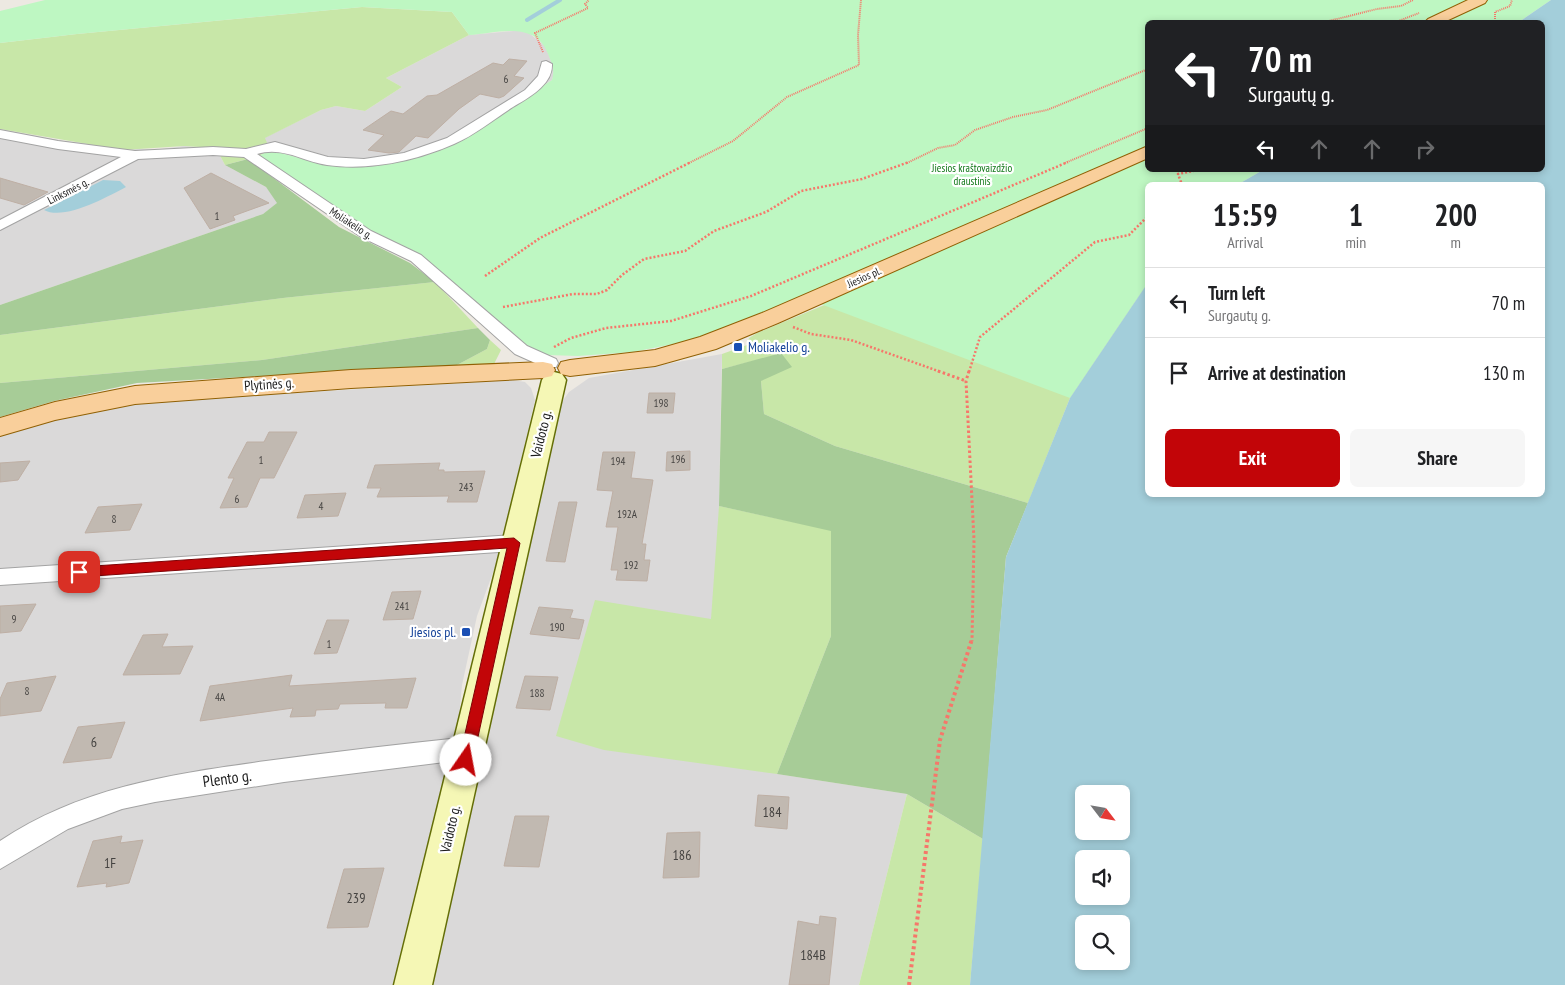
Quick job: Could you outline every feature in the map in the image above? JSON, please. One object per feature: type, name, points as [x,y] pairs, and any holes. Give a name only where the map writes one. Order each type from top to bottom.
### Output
[{"type":"main road","points":[[1437,20],[1480,0]]},
{"type":"main road","name":"Jiesios pl.","points":[[550,368],[655,358],[708,343],[770,318],[1145,151]]},
{"type":"main road","name":"Plytinės g.","points":[[0,427],[64,409],[135,395],[351,379],[550,368]]},
{"type":"main road","name":"Vaidoto g.","points":[[413,985],[469,748],[550,368]]},
{"type":"street","points":[[0,134],[58,145],[135,156],[212,151],[247,153],[275,146],[327,161],[364,163],[406,156],[451,141],[538,85],[547,69],[546,64]]},
{"type":"street","name":"Moliakelio g.","points":[[247,153],[366,234],[416,258],[455,290],[521,350],[550,368]]},
{"type":"street","name":"Linksmės g.","points":[[0,226],[135,156]]},
{"type":"street","points":[[0,577],[514,543]]},
{"type":"street","name":"Plento g.","points":[[0,856],[42,828],[82,808],[109,799],[165,786],[469,748]]},
{"type":"path","points":[[546,64],[542,48],[535,33],[588,8],[585,4],[588,0]]},
{"type":"path","points":[[485,276],[540,238],[732,141],[787,97],[859,65],[858,35],[861,0]]},
{"type":"path","points":[[1333,20],[1377,9],[1401,6],[1413,0]]},
{"type":"path","points":[[1495,20],[1495,12],[1510,6],[1512,0]]},
{"type":"path","points":[[503,307],[573,294],[597,294],[607,290],[622,275],[644,259],[685,251],[714,230],[766,212],[801,191],[862,180],[903,165],[938,148],[955,145],[975,130],[1013,117],[1047,110],[1145,70]]},
{"type":"path","points":[[550,368],[571,338],[606,328],[670,321],[751,296],[1145,129]]},
{"type":"path","points":[[1181,182],[1178,174],[1188,172]]},
{"type":"path","points":[[909,985],[940,740],[972,643],[974,540],[966,381],[980,337],[1095,242],[1129,235],[1145,219]]},
{"type":"path","points":[[770,318],[811,334],[850,340],[966,381]]},
{"type":"shaded area","points":[[525,30],[545,46],[555,70],[552,80],[456,142],[363,166],[325,165],[270,150],[264,138],[321,110],[336,106],[365,111],[402,87],[386,78],[469,35]]},
{"type":"shaded area","points":[[0,129],[64,141],[154,150],[184,146],[216,148],[225,165],[266,187],[278,203],[263,214],[0,305]]},
{"type":"shaded area","points":[[722,354],[719,506],[777,774],[907,794],[859,985],[429,985],[559,406],[569,392],[589,378]]},
{"type":"shaded area","points":[[513,380],[525,382],[531,388],[535,400],[498,559],[477,616],[462,685],[458,728],[393,985],[0,985],[0,436],[77,413],[121,403]]},
{"type":"green space","name":"Jiesios kraštovaizdžio draustinis","points":[[45,0],[1551,0],[1522,20],[1145,20],[1145,172],[1260,172],[1242,182],[1145,182],[1145,287],[1070,398],[802,297],[698,339],[633,352],[578,356],[547,355],[521,350],[416,258],[366,234],[259,156],[270,150],[325,165],[363,166],[456,142],[552,80],[552,64],[542,43],[534,36],[514,31],[469,35],[452,12],[362,7],[0,43],[0,11]]},
{"type":"green space","points":[[362,7],[452,12],[469,35],[386,78],[402,87],[365,111],[336,106],[321,110],[265,138],[270,150],[259,156],[225,165],[216,148],[184,146],[123,150],[0,129],[0,43]]},
{"type":"green space","points":[[248,159],[339,227],[410,263],[435,282],[283,298],[0,335],[0,305],[263,214],[277,203],[266,187],[225,165]]},
{"type":"green space","points":[[1145,171],[1148,172],[1148,182],[1145,182],[1145,287],[1070,398],[1028,503],[835,446],[764,414],[761,381],[781,354],[722,369],[722,354],[747,345],[749,338],[757,333]]},
{"type":"green space","points":[[435,282],[478,328],[262,360],[0,383],[0,335],[283,298]]},
{"type":"green space","points":[[478,328],[490,340],[487,349],[457,365],[137,383],[54,401],[0,417],[0,383],[262,360]]},
{"type":"green space","points":[[490,340],[501,350],[494,364],[457,365],[487,349]]},
{"type":"green space","points":[[781,353],[792,367],[761,381],[764,414],[835,446],[1028,503],[1006,557],[983,839],[907,794],[777,774],[831,636],[831,531],[719,506],[722,369]]},
{"type":"green space","points":[[719,506],[831,530],[831,636],[777,774],[604,750],[556,736],[595,600],[711,619]]},
{"type":"green space","points":[[907,794],[983,839],[970,985],[859,985]]},
{"type":"water","points":[[1551,0],[1565,0],[1565,985],[970,985],[1006,557],[1070,398],[1145,287],[1145,497],[1545,497],[1545,182],[1242,182],[1260,172],[1545,172],[1545,20],[1522,20]]},
{"type":"water","points":[[103,180],[120,181],[126,187],[97,202],[74,210],[52,213],[44,210]]},
{"type":"building","points":[[509,59],[527,61],[514,76],[524,78],[504,96],[499,98],[480,94],[459,109],[428,138],[416,136],[399,152],[389,153],[368,150],[384,135],[363,130],[391,111],[403,114],[427,96],[437,95],[493,63],[503,65]]},
{"type":"building","points":[[211,173],[269,203],[233,216],[235,220],[210,229],[184,188]]},
{"type":"building","points":[[0,178],[48,192],[24,205],[0,198]]},
{"type":"building","points":[[649,393],[675,393],[673,413],[647,413]]},
{"type":"building","points":[[269,432],[297,432],[274,478],[260,478],[247,507],[220,508],[234,478],[228,478],[247,442],[264,442]]},
{"type":"building","points":[[690,451],[690,470],[666,471],[667,452]]},
{"type":"building","points":[[603,452],[635,452],[631,478],[653,480],[642,544],[646,544],[644,560],[650,560],[647,581],[616,580],[618,570],[611,570],[618,527],[606,527],[613,491],[597,490]]},
{"type":"building","points":[[30,461],[18,480],[0,482],[0,463]]},
{"type":"building","points":[[440,463],[438,470],[444,470],[444,472],[485,471],[477,502],[447,502],[449,496],[377,497],[381,488],[367,488],[375,465]]},
{"type":"building","points":[[346,493],[338,516],[297,518],[305,495]]},
{"type":"building","points":[[559,502],[577,502],[565,562],[546,561]]},
{"type":"building","points":[[142,504],[130,530],[85,533],[98,507]]},
{"type":"building","points":[[421,591],[413,619],[383,620],[392,592]]},
{"type":"building","points":[[36,604],[21,631],[0,633],[0,606]]},
{"type":"building","points":[[539,607],[573,610],[570,618],[584,620],[579,639],[530,634]]},
{"type":"building","points":[[327,620],[349,620],[337,653],[314,654]]},
{"type":"building","points":[[168,634],[162,647],[193,646],[180,674],[123,675],[143,635]]},
{"type":"building","points":[[292,675],[289,686],[416,678],[407,708],[385,708],[386,703],[340,704],[338,709],[316,710],[315,716],[290,717],[293,708],[200,721],[210,686]]},
{"type":"building","points":[[56,676],[41,711],[0,716],[0,699],[7,683]]},
{"type":"building","points":[[525,676],[558,677],[550,710],[516,708]]},
{"type":"building","points":[[125,722],[111,758],[63,763],[78,727]]},
{"type":"building","points":[[758,795],[789,797],[787,829],[755,826]]},
{"type":"building","points":[[515,816],[549,816],[539,867],[504,866]]},
{"type":"building","points":[[700,832],[699,877],[663,878],[667,833]]},
{"type":"building","points":[[122,836],[120,843],[143,840],[129,883],[106,887],[107,883],[77,887],[93,841]]},
{"type":"building","points":[[384,868],[368,927],[327,928],[344,869]]},
{"type":"building","points":[[820,916],[836,918],[829,985],[789,985],[798,921],[819,925]]},
{"type":"waterway","points":[[527,20],[560,0]]},
{"type":"place","name":"Moliakelio g.","points":[[738,347]]},
{"type":"place","name":"Jiesios pl.","points":[[466,632]]},
{"type":"route","points":[[79,572],[514,543],[466,760]]}]
